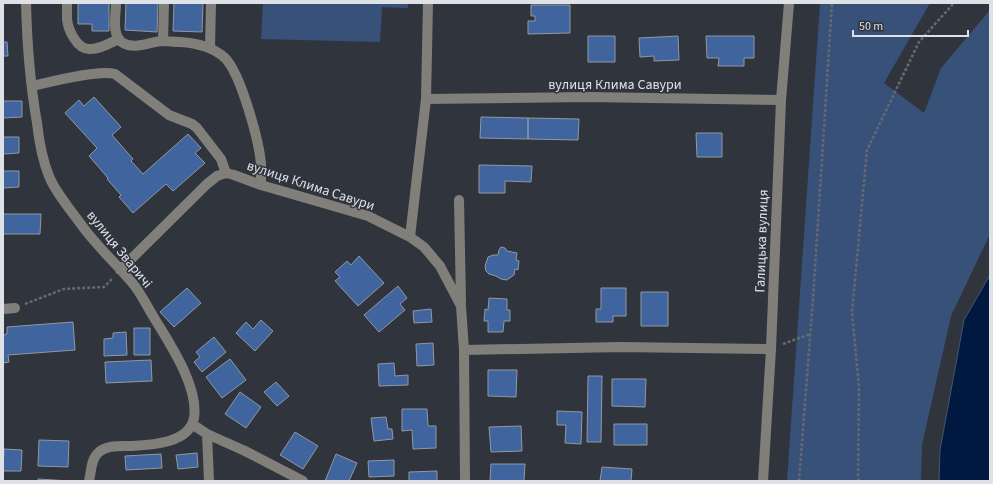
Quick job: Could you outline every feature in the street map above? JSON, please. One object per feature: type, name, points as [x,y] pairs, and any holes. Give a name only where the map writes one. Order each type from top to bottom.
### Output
[{"type":"street","name":"вулиця Зваричі","points":[[26,3],[32,86],[41,151],[49,177],[61,197],[86,232],[135,287],[174,351],[189,384],[192,396],[194,410],[192,424]]},
{"type":"street","points":[[67,3],[67,19],[69,27],[76,40],[84,48],[98,48],[119,39]]},
{"type":"street","points":[[116,3],[116,34],[123,43],[134,46],[163,41],[187,42],[210,47],[225,59],[240,84],[252,123],[261,163],[261,185]]},
{"type":"street","points":[[163,41],[164,3]]},
{"type":"street","points":[[210,47],[211,3]]},
{"type":"street","points":[[410,237],[426,99],[428,3]]},
{"type":"street","name":"Галицька вулиця","points":[[763,481],[771,349],[781,100],[788,3]]},
{"type":"street","points":[[32,86],[88,75],[104,73],[115,74],[169,116],[192,124],[197,128],[221,159],[226,173]]},
{"type":"street","name":"вулиця Клима Савури","points":[[426,99],[588,96],[781,100]]},
{"type":"street","name":"вулиця Клима Савури","points":[[120,270],[207,184],[217,176],[226,173],[261,185],[368,216],[410,237],[424,246],[440,266],[461,306],[464,350],[465,481]]},
{"type":"street","points":[[458,200],[461,306]]},
{"type":"street","points":[[3,309],[15,308]]},
{"type":"street","points":[[464,350],[621,347],[771,349]]},
{"type":"street","points":[[89,481],[94,459],[96,454],[100,451],[112,447],[146,445],[168,441],[180,437],[192,424],[207,434],[246,451],[303,481]]},
{"type":"street","points":[[207,434],[209,481]]},
{"type":"path","points":[[799,481],[832,3]]},
{"type":"path","points":[[859,481],[859,387],[852,312],[867,150],[919,42],[954,3]]},
{"type":"path","points":[[15,308],[64,288],[104,287],[120,270]]},
{"type":"path","points":[[771,349],[810,334]]},
{"type":"shaded area","points":[[263,3],[408,3],[408,8],[382,7],[380,42],[261,39]]},
{"type":"shaded area","points":[[820,3],[930,3],[884,83],[924,113],[941,68],[990,10],[990,234],[951,316],[922,445],[921,481],[787,481]]},
{"type":"shaded area","points":[[990,275],[990,481],[939,481],[940,450],[964,320]]},
{"type":"building","points":[[78,3],[109,3],[109,31],[92,31],[92,24],[78,24]]},
{"type":"building","points":[[126,3],[158,3],[157,32],[125,30]]},
{"type":"building","points":[[174,3],[203,3],[202,32],[173,31]]},
{"type":"building","points":[[531,5],[570,5],[570,33],[528,34],[528,21],[535,21],[535,16],[531,16]]},
{"type":"building","points":[[588,36],[615,36],[615,62],[588,62]]},
{"type":"building","points":[[678,36],[679,60],[654,61],[654,56],[640,57],[639,38]]},
{"type":"building","points":[[706,36],[754,36],[754,58],[744,58],[744,66],[718,66],[719,58],[707,58]]},
{"type":"building","points":[[3,42],[7,42],[8,56],[3,56]]},
{"type":"building","points":[[94,97],[121,127],[112,135],[133,159],[131,161],[143,174],[188,134],[201,148],[195,153],[205,163],[173,191],[166,184],[133,213],[119,197],[121,195],[107,179],[108,178],[89,156],[97,148],[65,113],[79,100],[84,106]]},
{"type":"building","points":[[3,101],[22,101],[22,117],[3,118]]},
{"type":"building","points":[[481,117],[528,118],[528,139],[480,138]]},
{"type":"building","points":[[528,118],[579,119],[578,140],[528,139]]},
{"type":"building","points":[[696,133],[722,133],[722,157],[697,157]]},
{"type":"building","points":[[3,137],[19,137],[19,153],[3,154]]},
{"type":"building","points":[[479,165],[532,166],[531,182],[505,181],[505,193],[479,193]]},
{"type":"building","points":[[3,171],[19,171],[19,187],[3,188]]},
{"type":"building","points":[[3,214],[41,214],[40,234],[3,234]]},
{"type":"building","points":[[501,247],[505,248],[507,251],[517,253],[516,260],[519,261],[518,270],[515,269],[514,275],[507,280],[489,274],[486,271],[485,266],[488,257],[498,255]]},
{"type":"building","points":[[359,256],[384,283],[358,306],[335,281],[340,277],[335,272],[347,261],[351,265]]},
{"type":"building","points":[[398,286],[407,298],[400,304],[405,310],[379,332],[364,315]]},
{"type":"building","points":[[187,288],[201,303],[174,327],[160,312]]},
{"type":"building","points":[[601,288],[626,288],[626,316],[613,316],[613,322],[596,322],[596,309],[601,309]]},
{"type":"building","points":[[641,292],[668,292],[668,326],[641,326]]},
{"type":"building","points":[[489,298],[507,299],[507,310],[510,310],[510,321],[504,321],[503,332],[488,332],[488,321],[484,321],[485,309],[488,310]]},
{"type":"building","points":[[431,309],[432,322],[414,323],[413,311]]},
{"type":"building","points":[[261,320],[273,331],[255,351],[236,333],[246,322],[253,329]]},
{"type":"building","points":[[73,322],[75,350],[8,355],[9,362],[3,363],[3,335],[7,334],[7,327]]},
{"type":"building","points":[[134,328],[150,328],[150,355],[134,355]]},
{"type":"building","points":[[126,332],[127,355],[104,356],[104,339],[113,338],[113,333]]},
{"type":"building","points":[[214,337],[226,352],[202,372],[194,362],[200,357],[196,352]]},
{"type":"building","points":[[433,343],[434,365],[417,366],[416,344]]},
{"type":"building","points":[[230,359],[246,380],[222,398],[206,377]]},
{"type":"building","points":[[151,360],[152,381],[106,383],[105,362]]},
{"type":"building","points":[[394,363],[395,376],[408,375],[408,385],[379,386],[378,364]]},
{"type":"building","points":[[488,370],[517,370],[516,397],[488,396]]},
{"type":"building","points":[[588,376],[602,376],[601,442],[587,442]]},
{"type":"building","points":[[612,379],[646,379],[645,407],[612,406]]},
{"type":"building","points":[[276,382],[289,396],[277,406],[264,392]]},
{"type":"building","points":[[240,392],[261,407],[246,428],[225,414]]},
{"type":"building","points":[[402,409],[427,409],[428,426],[436,426],[436,448],[413,449],[412,430],[402,431]]},
{"type":"building","points":[[557,411],[582,412],[581,444],[565,443],[566,425],[557,425]]},
{"type":"building","points":[[386,417],[388,429],[392,429],[393,439],[374,441],[371,418]]},
{"type":"building","points":[[614,424],[647,424],[647,445],[614,445]]},
{"type":"building","points":[[521,426],[522,451],[491,452],[489,427]]},
{"type":"building","points":[[295,432],[318,446],[303,469],[280,455]]},
{"type":"building","points":[[39,440],[69,441],[68,467],[38,466]]},
{"type":"building","points":[[4,449],[22,450],[21,471],[3,471]]},
{"type":"building","points":[[197,453],[198,467],[178,469],[176,455]]},
{"type":"building","points":[[161,454],[162,468],[126,470],[125,456]]},
{"type":"building","points":[[336,454],[357,463],[349,481],[325,481]]},
{"type":"building","points":[[394,460],[394,476],[369,477],[368,461]]},
{"type":"building","points":[[491,464],[525,464],[524,481],[490,481]]},
{"type":"building","points":[[602,467],[632,469],[631,481],[600,481]]},
{"type":"building","points":[[437,471],[437,481],[409,481],[409,472]]},
{"type":"building","points":[[38,479],[70,481],[38,481]]}]
